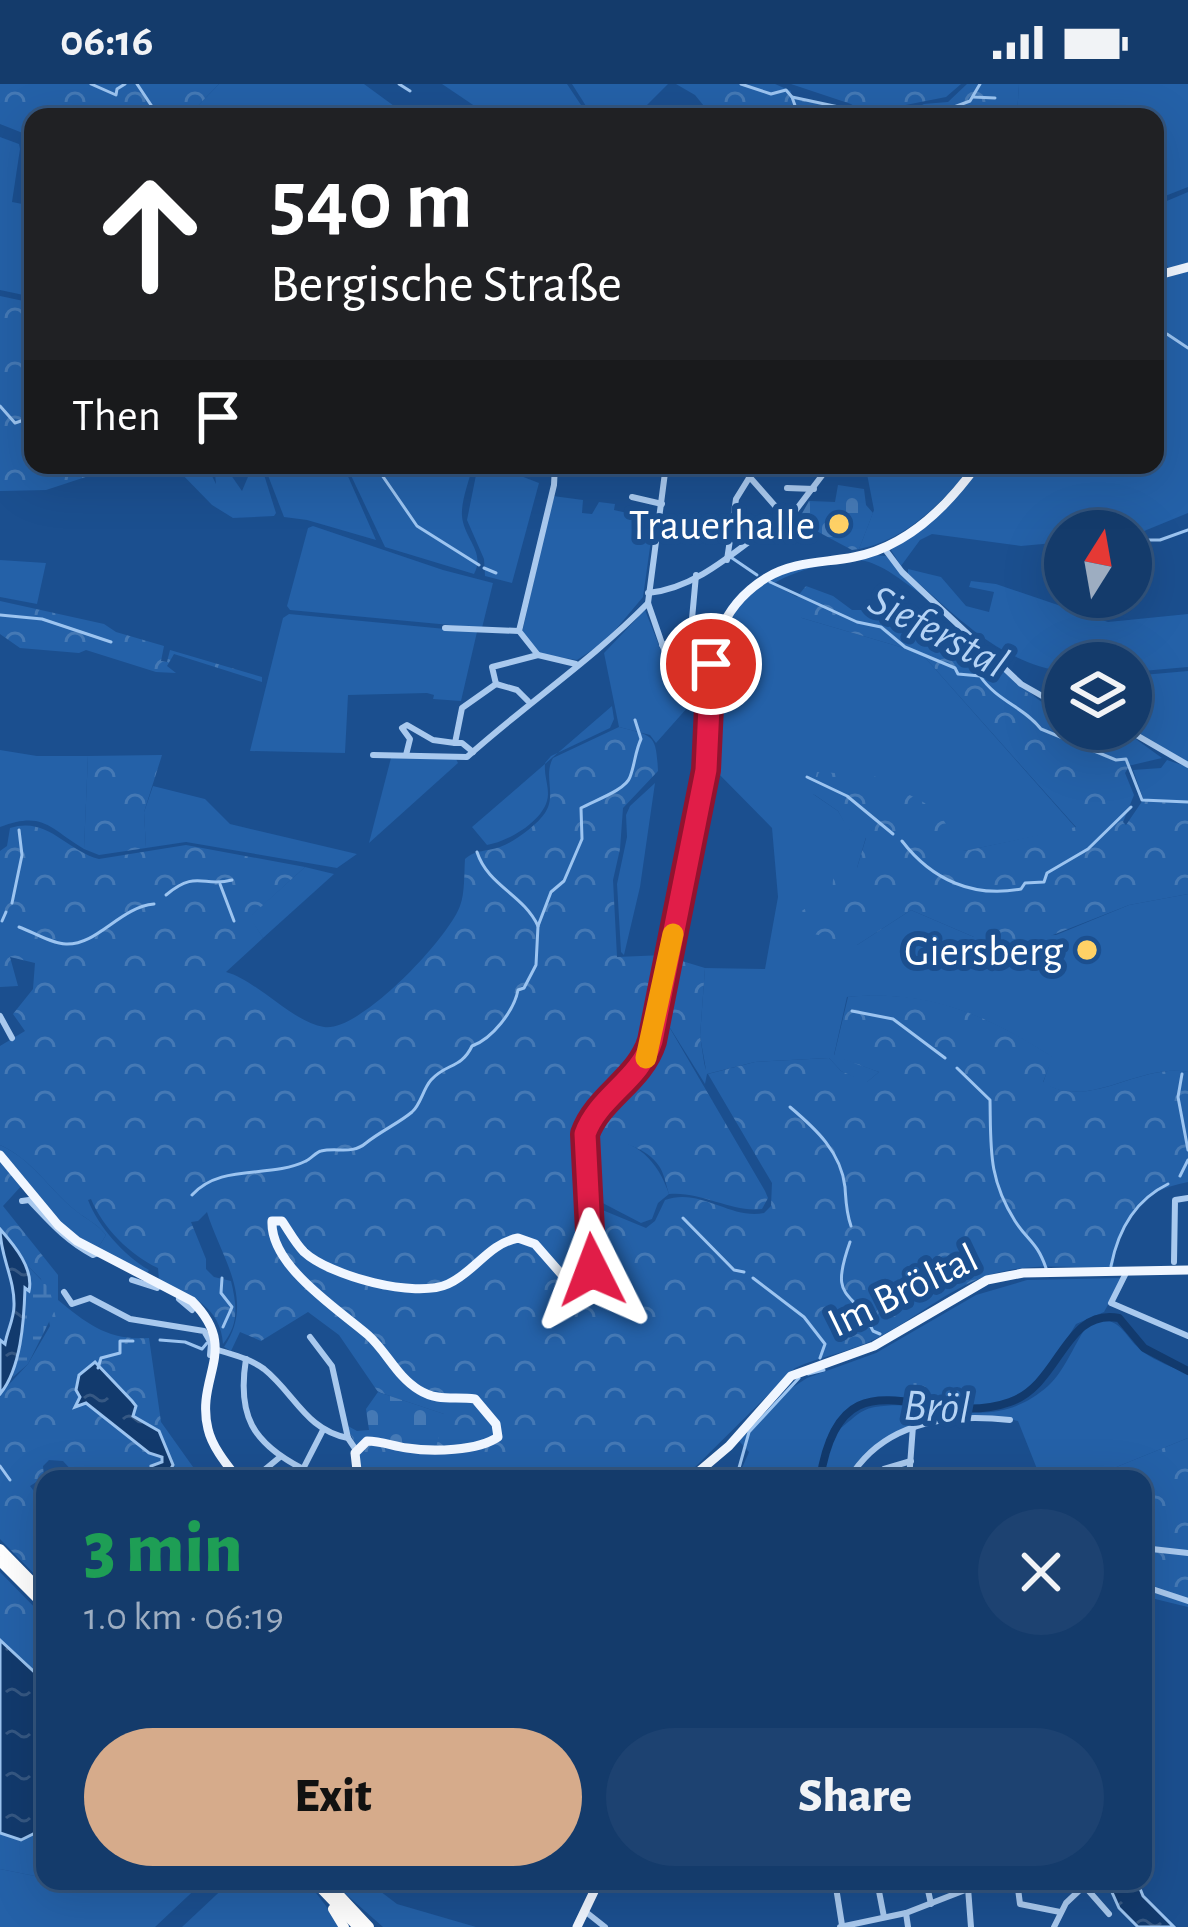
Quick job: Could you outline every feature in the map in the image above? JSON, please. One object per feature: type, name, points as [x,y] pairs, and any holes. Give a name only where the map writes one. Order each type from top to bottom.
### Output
[{"type":"highway","points":[[0,1549],[36,1586]]},
{"type":"highway","points":[[0,1561],[36,1597]]},
{"type":"highway","points":[[323,1890],[344,1927]]},
{"type":"highway","points":[[325,1890],[358,1927]]},
{"type":"highway","points":[[328,1890],[372,1927]]},
{"type":"main road","points":[[357,1470],[356,1450],[370,1440],[418,1449],[485,1444],[495,1441],[499,1432],[475,1399],[439,1398],[405,1380],[368,1334],[301,1277],[271,1229],[272,1222],[282,1220],[311,1257],[363,1280],[438,1288],[464,1274],[496,1246],[521,1238],[535,1244],[570,1284],[585,1282],[592,1268],[585,1134],[595,1115],[647,1057],[706,770],[711,664],[721,630],[752,587],[785,568],[884,548],[935,512],[969,474]]},
{"type":"main road","points":[[0,1155],[58,1225],[98,1253],[201,1310],[216,1336],[218,1353],[206,1402],[207,1423],[232,1470]]},
{"type":"main road","name":"Im Bröltal","points":[[701,1470],[729,1446],[790,1376],[874,1346],[973,1286],[1023,1273],[1188,1270]]},
{"type":"main road","points":[[578,1927],[595,1890]]},
{"type":"street","points":[[519,631],[555,474]]},
{"type":"street","points":[[665,474],[648,603],[683,698],[708,707]]},
{"type":"street","points":[[746,474],[789,519]]},
{"type":"street","points":[[648,593],[727,560],[749,538],[789,519],[824,474]]},
{"type":"street","points":[[727,560],[736,499],[749,478]]},
{"type":"street","points":[[787,488],[814,490]]},
{"type":"street","points":[[632,497],[662,504]]},
{"type":"street","points":[[884,548],[902,572],[1021,684],[1044,698]]},
{"type":"street","points":[[662,645],[686,637],[691,630],[696,575]]},
{"type":"street","points":[[373,755],[467,758],[529,702],[602,648],[648,603]]},
{"type":"street","points":[[445,628],[519,631],[538,655]]},
{"type":"street","points":[[496,684],[493,667],[538,655],[576,664]]},
{"type":"street","points":[[496,684],[517,690],[529,702]]},
{"type":"street","points":[[454,743],[462,708],[496,684]]},
{"type":"street","points":[[406,755],[409,732],[402,728],[407,725],[433,740],[473,752]]},
{"type":"street","points":[[1152,744],[1188,765]]},
{"type":"street","points":[[0,1016],[12,1038]]},
{"type":"street","points":[[1174,1262],[1175,1199],[1188,1198]]},
{"type":"street","points":[[22,1201],[29,1200],[80,1248],[98,1253]]},
{"type":"street","points":[[1127,1271],[1111,1303],[1188,1336]]},
{"type":"street","points":[[132,1280],[152,1283],[192,1310]]},
{"type":"street","points":[[64,1292],[73,1304],[90,1298],[130,1319],[204,1331],[211,1343],[210,1354],[247,1360],[267,1372],[323,1430],[348,1437],[359,1434]]},
{"type":"street","points":[[310,1337],[332,1366],[348,1437],[356,1450]]},
{"type":"street","points":[[247,1360],[243,1406],[257,1433],[280,1457],[304,1470],[323,1430]]},
{"type":"street","points":[[856,1470],[867,1453],[914,1426],[960,1419],[1010,1420]]},
{"type":"street","points":[[910,1470],[914,1426]]},
{"type":"street","points":[[264,1470],[280,1457]]},
{"type":"street","points":[[883,1470],[911,1461]]},
{"type":"street","points":[[1152,1549],[1188,1553]]},
{"type":"street","points":[[1152,1589],[1188,1601]]},
{"type":"street","points":[[836,1890],[842,1927],[880,1921],[964,1890],[970,1927]]},
{"type":"street","points":[[878,1890],[880,1921]]},
{"type":"street","points":[[928,1890],[931,1904]]},
{"type":"street","points":[[1018,1890],[1020,1904],[1060,1912]]},
{"type":"street","points":[[1054,1927],[1077,1890]]},
{"type":"street","points":[[1087,1890],[1109,1914]]},
{"type":"street","points":[[586,1912],[603,1927]]},
{"type":"street","points":[[906,1913],[908,1927]]},
{"type":"street","points":[[589,1927],[603,1927]]},
{"type":"green space","points":[[0,84],[219,84],[196,108],[24,108],[24,133],[0,124]]},
{"type":"green space","points":[[219,84],[364,84],[397,108],[196,108]]},
{"type":"green space","points":[[442,84],[567,84],[583,108],[478,108]]},
{"type":"green space","points":[[572,84],[668,84],[644,108],[587,108]]},
{"type":"green space","points":[[676,84],[775,84],[791,91],[789,96],[848,108],[706,108]]},
{"type":"green space","points":[[791,84],[961,84],[946,97],[890,108],[851,104]]},
{"type":"green space","points":[[967,84],[1019,84],[1017,108],[916,108],[948,102]]},
{"type":"green space","points":[[1019,84],[1188,84],[1188,187],[1164,196],[1164,108],[1017,108]]},
{"type":"green space","points":[[0,137],[19,144],[20,149],[12,202],[24,204],[24,295],[0,290]]},
{"type":"green space","points":[[1188,192],[1188,265],[1168,268],[1164,202]]},
{"type":"green space","points":[[1188,270],[1188,513],[1152,528],[1152,510],[1044,510],[1044,544],[1021,546],[932,534],[920,540],[901,566],[891,550],[971,474],[1164,474],[1164,276]]},
{"type":"green space","points":[[0,296],[24,301],[24,474],[95,474],[46,490],[0,491]]},
{"type":"green space","points":[[182,474],[211,474],[216,484],[215,474],[230,474],[242,491],[249,474],[264,474],[276,513],[233,518],[212,505]]},
{"type":"green space","points":[[267,474],[347,474],[376,540],[307,520],[284,517]]},
{"type":"green space","points":[[350,474],[470,474],[462,516],[476,552],[474,574],[385,547]]},
{"type":"green space","points":[[476,474],[516,474],[539,483],[512,583],[485,576],[484,559],[467,520]]},
{"type":"green space","points":[[867,474],[966,474],[908,528],[859,549],[874,510]]},
{"type":"green space","points":[[838,485],[864,489],[866,505],[873,513],[859,549],[852,550],[809,527],[811,523],[800,517],[809,501],[835,502]]},
{"type":"green space","points":[[553,496],[583,500],[582,513],[592,514],[599,502],[654,519],[643,597],[606,641],[577,660],[539,654],[522,633]]},
{"type":"green space","points":[[308,528],[493,583],[482,628],[290,610],[287,606]]},
{"type":"green space","points":[[886,556],[924,596],[881,567],[856,560],[818,566],[773,584],[802,618],[921,653],[1076,828],[964,851],[813,794],[838,811],[849,829],[866,837],[857,868],[857,945],[911,910],[974,937],[1056,935],[1129,905],[1188,894],[1188,1072],[1152,1073],[1078,1092],[1060,1090],[1043,1083],[1052,1057],[1003,1028],[955,1008],[877,996],[847,997],[834,1055],[879,1072],[866,1083],[841,1071],[829,1058],[755,1062],[707,1074],[705,1084],[662,1015],[650,1060],[589,1140],[629,1144],[657,1169],[669,1194],[658,1203],[652,1219],[641,1223],[593,1198],[587,1143],[592,1123],[650,1057],[670,958],[706,1070],[700,1036],[705,968],[765,969],[778,897],[772,828],[709,764],[712,683],[725,629],[755,588],[780,574],[814,565]]},
{"type":"green space","points":[[0,560],[46,563],[37,604],[0,597]]},
{"type":"green space","points":[[908,569],[941,577],[966,606],[989,612],[994,592],[969,587],[971,581],[1044,600],[1044,618],[1108,622],[1188,614],[1188,667],[1152,670],[1152,642],[1044,642],[1041,667],[980,635],[908,574]]},
{"type":"green space","points":[[773,584],[797,597],[806,586],[833,596],[852,610],[889,610],[961,648],[980,647],[1044,703],[1044,750],[1096,750],[1126,759],[1125,773],[1134,795],[1123,822],[1126,825],[1143,800],[1188,802],[1188,894],[1129,905],[1040,940],[974,937],[911,910],[857,945],[791,928],[784,921],[817,902],[831,901],[834,870],[857,868],[866,838],[848,829],[838,811],[812,793],[817,772],[872,775],[936,809],[964,851],[1076,827],[921,653],[802,618],[761,596]]},
{"type":"green space","points":[[0,601],[104,624],[164,646],[161,661],[167,662],[170,650],[262,677],[262,682],[174,654],[167,666],[176,673],[156,672],[86,650],[20,648],[0,634]]},
{"type":"green space","points":[[645,610],[688,707],[656,743],[650,735],[619,727],[604,653]]},
{"type":"green space","points":[[289,614],[477,632],[461,701],[433,699],[427,693],[348,695],[345,753],[250,751],[283,618]]},
{"type":"green space","points":[[1188,671],[1188,763],[1152,741],[1152,674]]},
{"type":"green space","points":[[612,706],[610,728],[558,753]]},
{"type":"green space","points":[[619,727],[651,738],[658,771],[623,808],[613,880],[617,957],[665,955],[643,1057],[582,1130],[592,1210],[595,1207],[646,1228],[665,1200],[678,1197],[764,1213],[771,1206],[772,1183],[708,1074],[755,1062],[829,1058],[841,1071],[867,1082],[879,1072],[834,1056],[848,997],[904,997],[979,1017],[1053,1057],[1043,1082],[1060,1090],[1078,1092],[1151,1074],[1188,1072],[1188,1182],[1156,1192],[1134,1210],[1120,1235],[1113,1268],[1028,1268],[983,1277],[875,1339],[795,1368],[692,1470],[361,1470],[357,1447],[444,1414],[378,1392],[339,1335],[308,1312],[261,1341],[240,1332],[231,1351],[224,1347],[233,1330],[237,1313],[236,1296],[233,1279],[207,1212],[191,1222],[206,1269],[214,1277],[231,1281],[235,1299],[232,1329],[223,1344],[210,1311],[159,1280],[158,1268],[118,1240],[91,1199],[92,1210],[105,1230],[147,1273],[98,1248],[106,1235],[103,1231],[22,1158],[0,1145],[0,1046],[25,1031],[13,1014],[33,989],[35,963],[10,957],[18,986],[0,987],[0,851],[7,846],[10,828],[23,826],[46,830],[99,859],[186,845],[305,867],[250,917],[263,938],[226,972],[312,1024],[339,1025],[379,1000],[439,940],[460,906],[465,859],[512,841],[541,818],[550,799],[553,758]]},
{"type":"green space","points":[[0,750],[88,756],[84,849],[36,821],[0,827]]},
{"type":"green space","points":[[1093,750],[1151,750],[1162,758],[1128,766]]},
{"type":"green space","points":[[162,755],[144,812],[146,848],[99,855],[84,849],[88,756]]},
{"type":"green space","points":[[391,758],[456,759],[458,763],[369,843]]},
{"type":"green space","points":[[1167,760],[1188,767],[1188,802],[1144,801],[1133,770],[1161,768]]},
{"type":"green space","points":[[545,764],[548,794],[541,812],[516,834],[487,845],[472,827]]},
{"type":"green space","points":[[655,783],[640,887],[624,955],[617,884],[627,837],[626,815]]},
{"type":"green space","points":[[153,786],[205,799],[230,824],[357,854],[337,868],[186,842],[146,848],[144,812]]},
{"type":"green space","points":[[305,867],[334,874],[263,938],[249,917]]},
{"type":"green space","points":[[672,958],[705,968],[700,1036],[706,1075],[663,1003]]},
{"type":"green space","points":[[661,1013],[765,1191],[768,1198],[762,1209],[669,1194],[661,1169],[645,1153],[617,1142],[588,1141],[598,1116],[650,1060]]},
{"type":"green space","points":[[0,1145],[22,1158],[103,1231],[106,1235],[98,1248],[59,1229],[0,1152]]},
{"type":"green space","points":[[0,1153],[23,1184],[3,1206],[58,1275],[58,1300],[99,1329],[122,1337],[149,1338],[161,1422],[195,1470],[167,1470],[173,1465],[159,1431],[133,1416],[132,1401],[96,1362],[90,1364],[85,1402],[149,1453],[160,1455],[162,1462],[149,1470],[71,1470],[63,1461],[49,1460],[43,1470],[36,1470],[36,1482],[30,1486],[36,1494],[36,1576],[0,1539],[0,1394],[28,1364],[50,1326],[41,1279],[0,1229]]},
{"type":"green space","points":[[21,1259],[49,1288],[55,1310],[28,1364],[13,1377],[27,1287]]},
{"type":"green space","points":[[1123,1278],[1104,1312],[1076,1324],[1043,1379],[1017,1398],[984,1409],[928,1403],[926,1395],[863,1402],[851,1407],[828,1435],[875,1407],[985,1412],[1027,1401],[1054,1380],[1089,1323],[1108,1321],[1143,1352],[1188,1374],[1188,1438],[1109,1470],[1037,1470],[1018,1421],[949,1422],[899,1432],[872,1449],[853,1470],[739,1470],[749,1452],[739,1441],[781,1395],[807,1378],[876,1353],[976,1295],[1027,1280]]},
{"type":"green space","points":[[922,1339],[949,1387],[917,1393],[896,1354]]},
{"type":"green space","points":[[378,1392],[444,1414],[436,1448],[370,1439],[357,1447],[346,1425],[369,1430],[366,1409]]},
{"type":"green space","points":[[1188,1438],[1188,1607],[1152,1598],[1152,1470],[1109,1470]]},
{"type":"green space","points":[[0,1572],[36,1609],[36,1674],[0,1640]]},
{"type":"green space","points":[[36,1832],[36,1876],[0,1869],[0,1833],[21,1840]]},
{"type":"green space","points":[[0,1869],[36,1876],[36,1890],[194,1890],[155,1927],[0,1927]]},
{"type":"green space","points":[[221,1890],[314,1890],[342,1927],[182,1927]]},
{"type":"green space","points":[[341,1890],[379,1890],[397,1904],[476,1927],[383,1927]]},
{"type":"water","points":[[0,1229],[22,1258],[30,1283],[29,1291],[25,1288],[17,1358],[0,1394],[0,1340],[5,1344],[14,1306]]},
{"type":"water","points":[[95,1362],[136,1406],[133,1416],[159,1431],[173,1465],[170,1470],[151,1470],[162,1457],[149,1453],[86,1403],[75,1407],[80,1397],[76,1390],[79,1375]]},
{"type":"water","points":[[0,1640],[36,1674],[36,1832],[21,1840],[0,1833]]},
{"type":"water","points":[[1111,1890],[1141,1890],[1174,1927],[1138,1927],[1119,1908]]},
{"type":"waterway","points":[[91,84],[116,95],[125,84]]},
{"type":"waterway","points":[[137,84],[153,108]]},
{"type":"waterway","points":[[399,84],[410,91]]},
{"type":"waterway","points":[[741,84],[771,94],[786,90],[792,97],[843,108]]},
{"type":"waterway","points":[[923,108],[970,101],[980,84]]},
{"type":"waterway","points":[[792,97],[796,108]]},
{"type":"waterway","points":[[973,97],[995,98]]},
{"type":"waterway","points":[[1167,334],[1188,348]]},
{"type":"waterway","points":[[0,406],[15,423],[24,420]]},
{"type":"waterway","points":[[381,474],[417,526],[479,565]]},
{"type":"waterway","points":[[1152,540],[1188,530]]},
{"type":"waterway","name":"Sieferstal","points":[[732,558],[757,575]]},
{"type":"waterway","points":[[484,568],[496,573]]},
{"type":"waterway","name":"Sieferstal","points":[[770,582],[857,622],[881,627],[905,647],[955,668],[958,674],[980,676],[1041,729],[1116,760],[1126,759],[1142,800],[1188,802]]},
{"type":"waterway","points":[[0,615],[42,619],[111,642]]},
{"type":"waterway","points":[[192,1195],[231,1175],[292,1166],[321,1151],[361,1147],[412,1112],[431,1080],[494,1031],[536,965],[538,926],[551,892],[564,881],[582,839],[581,808],[616,791],[630,777],[641,739],[635,720]]},
{"type":"waterway","points":[[807,777],[847,796],[893,834]]},
{"type":"waterway","points":[[902,841],[926,866],[955,883],[986,891],[1021,889],[1025,883],[1044,882],[1047,873],[1088,849],[1131,807]]},
{"type":"waterway","points":[[12,903],[22,855],[19,830]]},
{"type":"waterway","points":[[477,852],[489,873],[538,926]]},
{"type":"waterway","points":[[166,895],[193,881],[232,880]]},
{"type":"waterway","points":[[220,884],[234,921]]},
{"type":"waterway","points":[[19,927],[55,942],[78,943],[130,912],[154,904]]},
{"type":"waterway","points":[[2,921],[6,912]]},
{"type":"waterway","points":[[852,1011],[893,1019],[945,1058]]},
{"type":"waterway","points":[[957,1068],[990,1100],[993,1163],[1000,1191],[1046,1268]]},
{"type":"waterway","points":[[1182,1074],[1178,1097],[1188,1150]]},
{"type":"waterway","points":[[790,1107],[833,1152],[843,1174],[851,1226]]},
{"type":"waterway","points":[[1180,1176],[1188,1160]]},
{"type":"waterway","points":[[1111,1266],[1130,1218],[1168,1184]]},
{"type":"waterway","points":[[683,1218],[734,1270],[744,1272]]},
{"type":"waterway","points":[[850,1242],[842,1286],[873,1331],[880,1334]]},
{"type":"waterway","points":[[222,1278],[221,1293],[232,1307],[223,1327]]},
{"type":"waterway","points":[[753,1278],[804,1317],[825,1344],[820,1358]]},
{"type":"waterway","name":"Bröl","points":[[822,1470],[831,1438],[847,1413],[868,1402],[892,1400],[979,1408],[1010,1402],[1041,1380],[1074,1335],[1101,1318],[1119,1318],[1144,1348],[1188,1371]]},
{"type":"waterway","points":[[160,1340],[202,1349],[207,1343]]},
{"type":"waterway","points":[[98,1368],[101,1358],[120,1353],[120,1341],[133,1341]]},
{"type":"waterway","points":[[808,1374],[824,1370]]},
{"type":"waterway","points":[[736,1470],[749,1432],[799,1378]]},
{"type":"waterway","points":[[0,1466],[10,1480]]},
{"type":"slow traffic","points":[[646,1058],[673,934]]},
{"type":"place","name":"Trauerhalle","points":[[839,524]]},
{"type":"place","name":"Giersberg","points":[[1087,950]]},
{"type":"route","points":[[592,1270],[585,1134],[595,1115],[640,1068],[652,1041],[706,770],[711,664]]}]
